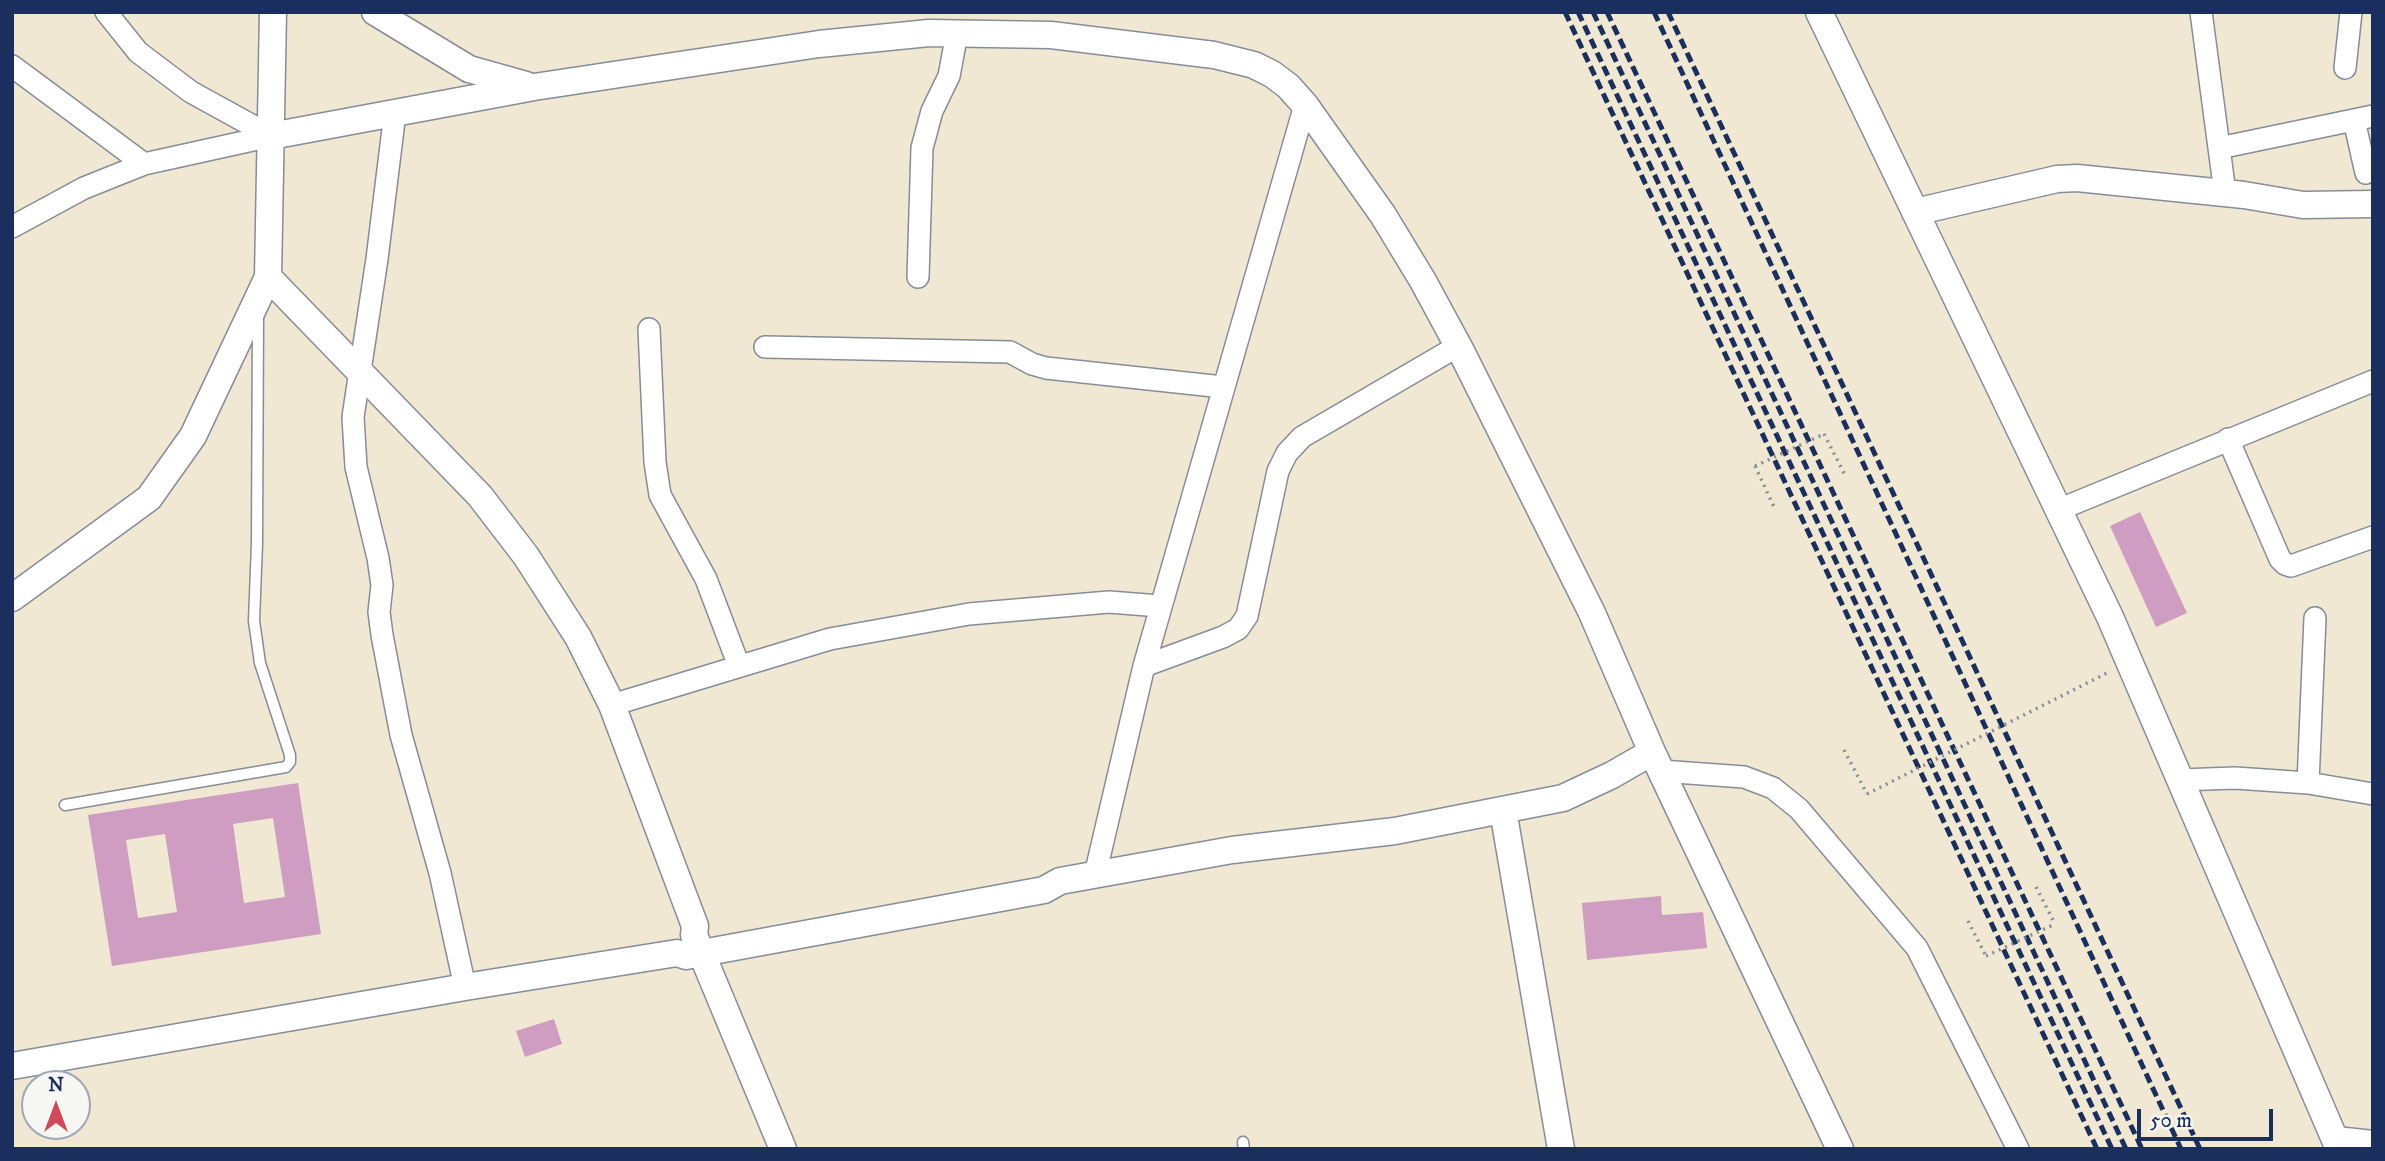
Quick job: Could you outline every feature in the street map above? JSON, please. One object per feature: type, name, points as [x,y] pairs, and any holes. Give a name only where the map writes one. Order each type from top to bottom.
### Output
[{"type":"street","points":[[106,12],[138,52],[191,92],[271,136]]},
{"type":"street","points":[[12,598],[149,498],[193,436],[263,287],[271,136],[273,12]]},
{"type":"street","points":[[375,12],[469,69],[534,88]]},
{"type":"street","points":[[1819,12],[2110,617],[2338,1144],[2373,1144]]},
{"type":"street","points":[[2201,12],[2225,193]]},
{"type":"street","points":[[2345,68],[2351,12]]},
{"type":"street","points":[[12,227],[83,188],[144,163],[271,136],[534,88],[819,44],[929,33],[1051,35],[1234,59],[1272,74],[1289,86],[1305,105],[1383,215],[1458,346],[1592,613],[1656,761],[1840,1149]]},
{"type":"street","points":[[918,277],[922,148],[932,111],[949,76],[957,33]]},
{"type":"street","points":[[12,66],[144,163]]},
{"type":"street","points":[[1095,875],[1160,606],[1305,105]]},
{"type":"street","points":[[394,113],[362,373],[354,416],[356,467],[378,558],[382,585],[379,612],[401,735],[440,873],[465,987]]},
{"type":"street","points":[[2219,148],[2363,118],[2366,173]]},
{"type":"street","points":[[1915,212],[2057,178],[2225,193],[2304,205],[2373,204]]},
{"type":"street","points":[[263,287],[362,373],[480,496],[518,546],[578,638],[612,705],[699,944],[783,1149]]},
{"type":"street","points":[[649,329],[655,462],[660,495],[706,579],[739,666]]},
{"type":"street","points":[[765,346],[1010,352],[1032,364],[1057,369],[1223,387]]},
{"type":"street","points":[[1144,666],[1223,638],[1238,629],[1247,616],[1278,471],[1287,453],[1302,437],[1458,346]]},
{"type":"street","points":[[2058,510],[2373,381]]},
{"type":"street","points":[[2228,439],[2280,559],[2285,564],[2291,566],[2373,537]]},
{"type":"street","points":[[612,705],[830,639],[969,614],[1109,602],[1160,606]]},
{"type":"street","points":[[2308,783],[2315,618]]},
{"type":"street","points":[[12,1066],[699,944],[1044,890],[1060,881],[1232,850],[1395,831],[1563,798],[1612,775],[1656,761],[1744,777],[1773,788],[1799,809],[1917,948],[2018,1149]]},
{"type":"street","points":[[2180,780],[2235,778],[2308,783],[2373,794]]},
{"type":"street","points":[[1503,810],[1561,1149]]},
{"type":"street","points":[[699,944],[754,1037],[792,1135],[801,1149]]},
{"type":"lane","points":[[65,806],[286,767],[290,762],[260,663],[254,621],[263,287]]},
{"type":"path","points":[[1774,507],[1755,466],[1824,434],[1845,475]]},
{"type":"path","points":[[1844,750],[1867,794],[2109,672]]},
{"type":"path","points":[[1968,921],[1986,956],[2055,923],[2036,887]]},
{"type":"building","points":[[2140,512],[2187,613],[2156,627],[2110,526]]},
{"type":"building","points":[[298,783],[321,934],[112,966],[88,815]],"holes":[[[273,818],[285,897],[244,903],[233,824]],[[165,834],[177,912],[138,918],[126,840]]]},
{"type":"building","points":[[1661,896],[1662,915],[1703,912],[1707,948],[1587,960],[1582,903]]},
{"type":"building","points":[[554,1019],[562,1044],[525,1057],[516,1031]]},
{"type":"railway","points":[[1565,12],[2097,1149]]},
{"type":"railway","points":[[1578,12],[2112,1149]]},
{"type":"railway","points":[[1593,12],[2126,1149]]},
{"type":"railway","points":[[1607,12],[2142,1149]]},
{"type":"railway","points":[[1654,12],[2181,1149]]},
{"type":"railway","points":[[1668,12],[2200,1149]]}]
